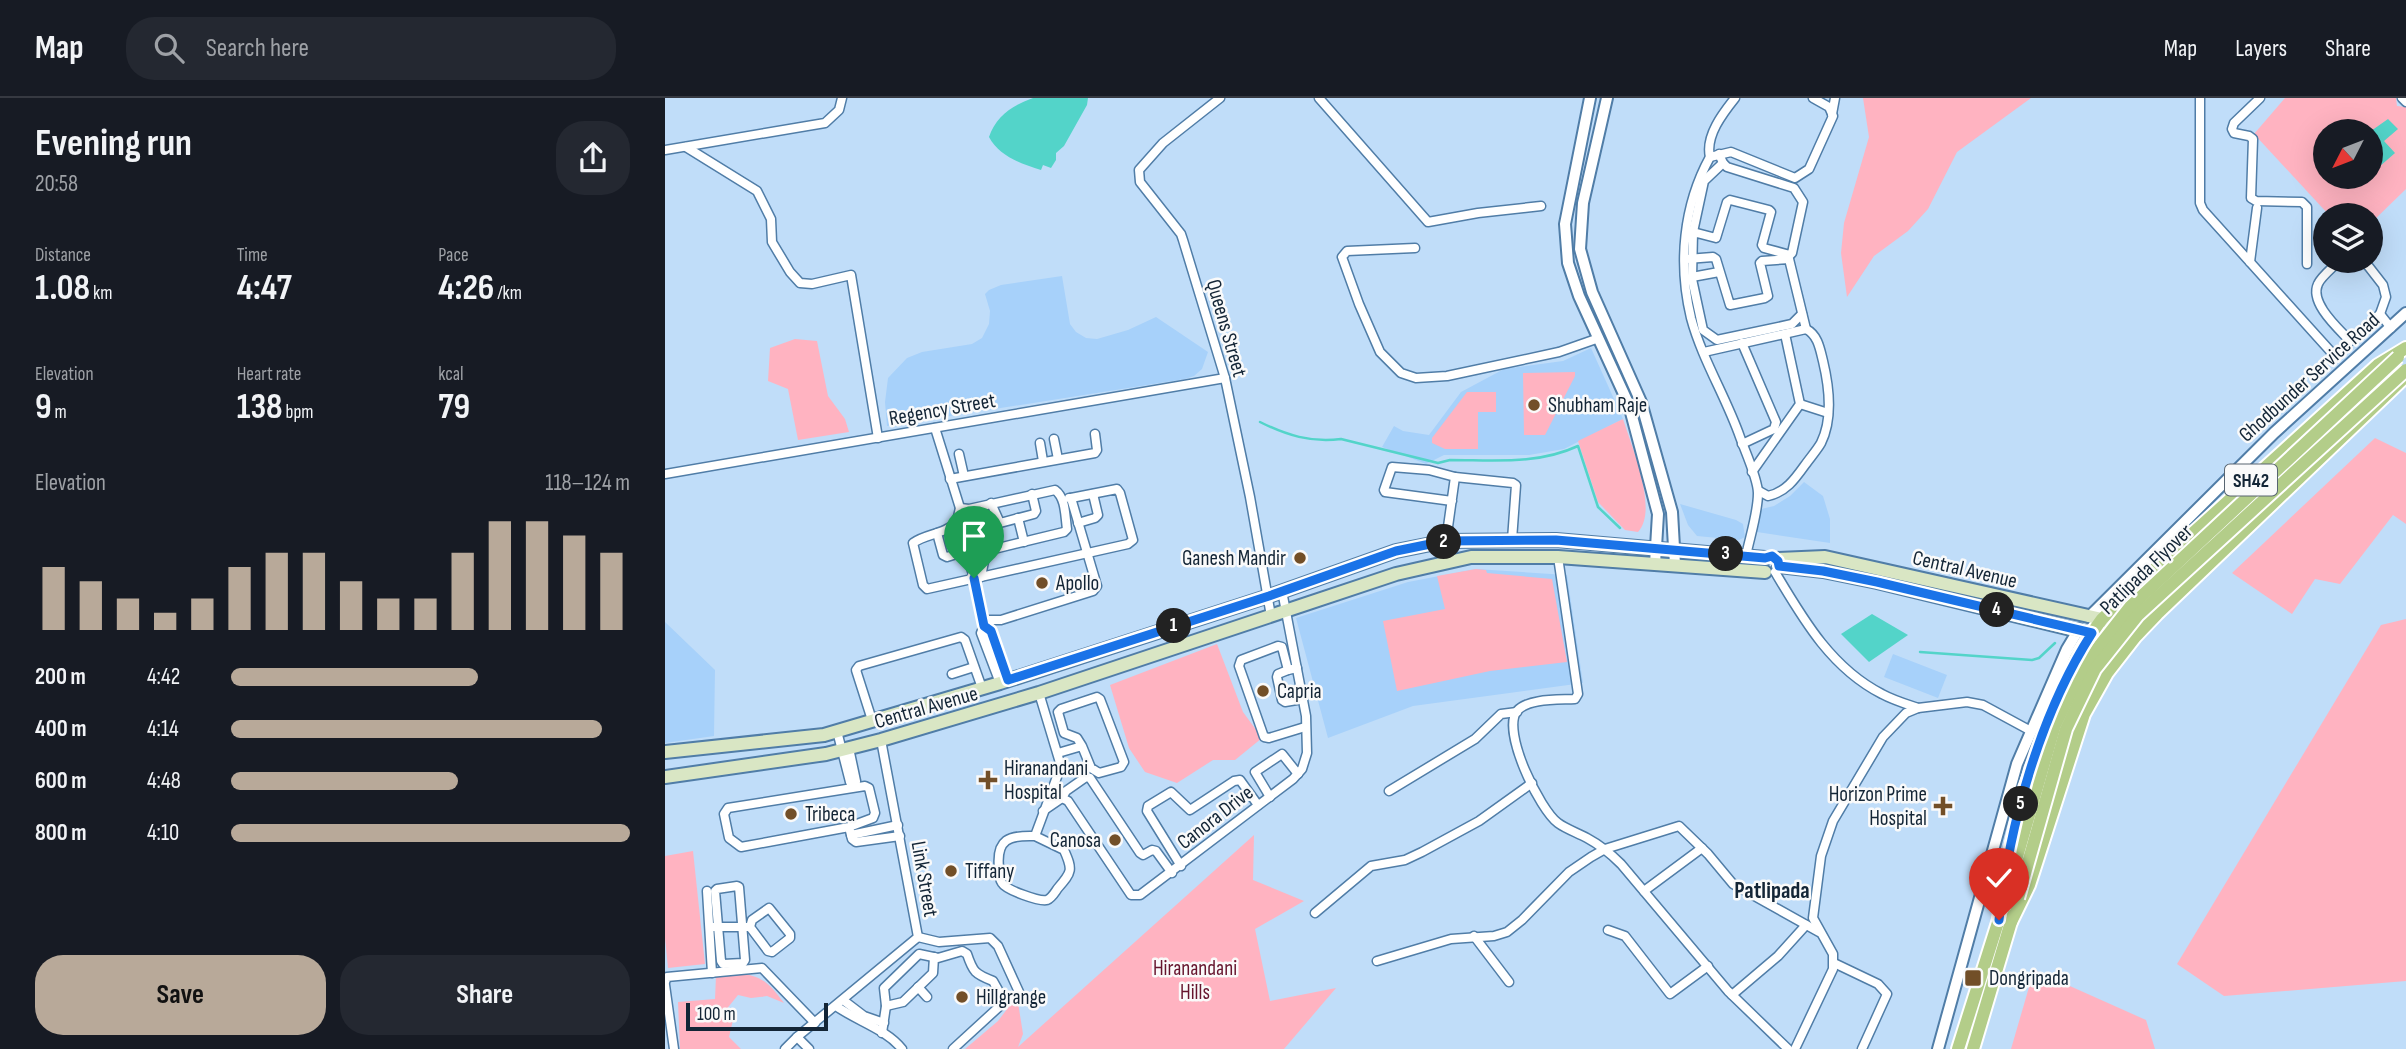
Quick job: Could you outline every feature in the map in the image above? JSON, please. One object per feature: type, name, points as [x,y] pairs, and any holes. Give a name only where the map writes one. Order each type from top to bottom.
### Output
[{"type":"main road","name":"SH42","points":[[1973,1049],[2005,921],[2003,881],[2025,788],[2062,689],[2076,658],[2092,633],[2096,618],[2378,365],[2403,352]]},
{"type":"main road","name":"Patlipada Flyover","points":[[2012,897],[2055,725],[2086,663],[2130,607],[2403,352]]},
{"type":"main road","name":"Patlipada Flyover","points":[[2005,921],[2066,729],[2095,669],[2138,615],[2406,370]]},
{"type":"main road","name":"SH42","points":[[1958,1049],[2005,921],[2029,885],[2084,714],[2107,673],[2131,642],[2406,376]]},
{"type":"main road","name":"Central Avenue","points":[[665,752],[824,735],[982,688],[1269,596],[1396,551],[1445,541],[1556,540],[1746,556],[1772,565],[1825,557],[2096,618],[2131,642]]},
{"type":"main road","name":"Central Avenue","points":[[665,777],[826,754],[881,740],[1039,693],[1395,574],[1471,557],[1558,556],[1675,565],[1772,565],[1823,571],[2131,642]]},
{"type":"street","points":[[665,150],[825,122],[839,110],[842,98]]},
{"type":"street","name":"Queens Street","points":[[1220,98],[1163,143],[1139,170],[1138,175],[1181,234],[1224,378],[1272,616]]},
{"type":"street","points":[[1319,98],[1429,222],[1541,206]]},
{"type":"street","points":[[1590,98],[1565,224],[1568,263],[1579,296],[1599,338],[1641,402],[1672,512],[1675,565]]},
{"type":"street","points":[[1607,98],[1583,203],[1580,249],[1592,292],[1623,376],[1658,514],[1655,564]]},
{"type":"street","points":[[1735,98],[1709,142],[1710,157],[1692,195],[1685,229],[1691,318],[1729,406],[1759,491],[1746,556]]},
{"type":"street","points":[[1813,98],[1829,107],[1832,114]]},
{"type":"street","points":[[1710,157],[1731,152],[1795,178],[1809,169],[1832,114],[1835,98]]},
{"type":"street","points":[[2200,98],[2200,203],[2203,210],[2332,353],[2337,353],[2380,314],[2386,297],[2383,285],[2365,263],[2337,263],[2318,284],[2316,292],[2321,310],[2350,341]]},
{"type":"street","points":[[2260,98],[2234,123],[2232,129],[2234,133],[2253,139],[2251,198],[2256,201],[2302,202],[2307,207],[2307,264]]},
{"type":"street","points":[[2402,98],[2406,102]]},
{"type":"street","points":[[686,147],[757,191],[771,219],[772,242],[800,283],[812,284],[851,275],[878,438]]},
{"type":"street","points":[[1693,232],[1716,238],[1727,202],[1730,200],[1769,210],[1771,212],[1762,245],[1764,248],[1790,255],[1792,253],[1802,198],[1794,188],[1727,167],[1719,154]]},
{"type":"street","points":[[1723,163],[1703,181],[1688,259],[1703,330],[1717,340],[1792,324],[1803,314]]},
{"type":"street","points":[[2250,262],[2257,208]]},
{"type":"street","points":[[1415,248],[1382,247],[1347,251],[1342,257],[1380,352],[1401,373],[1416,378],[1447,376],[1559,352],[1599,338]]},
{"type":"street","points":[[1567,250],[1580,249]]},
{"type":"street","points":[[1688,259],[1716,259],[1730,305],[1768,296],[1760,263],[1789,259],[1806,329]]},
{"type":"street","points":[[1692,277],[1719,272]]},
{"type":"street","name":"Ghodbunder Service Road","points":[[2096,618],[2274,433],[2406,313]]},
{"type":"street","points":[[2380,314],[2391,328]]},
{"type":"street","points":[[1704,352],[1806,329],[1813,332],[1828,381],[1828,413],[1821,442],[1795,479],[1779,494],[1768,496],[1759,491]]},
{"type":"street","points":[[1752,472],[1800,404],[1785,334]]},
{"type":"street","points":[[1742,344],[1776,422],[1774,429],[1742,444]]},
{"type":"street","name":"Regency Street","points":[[665,474],[1224,378]]},
{"type":"street","points":[[1800,404],[1828,413]]},
{"type":"street","points":[[935,428],[950,478],[981,548],[986,551],[1064,533],[1067,529],[1067,498]]},
{"type":"street","points":[[950,478],[1095,453],[1095,434]]},
{"type":"street","points":[[1054,439],[1058,459]]},
{"type":"street","points":[[1039,443],[1043,461]]},
{"type":"street","points":[[959,454],[964,476]]},
{"type":"street","points":[[1452,501],[1385,492],[1384,489],[1392,467],[1396,466],[1429,470],[1455,477],[1513,483],[1516,485],[1512,540]]},
{"type":"street","points":[[1445,541],[1455,477]]},
{"type":"street","points":[[984,623],[1093,591],[1097,586],[1087,555],[1078,523],[1067,498],[1055,489],[964,509],[950,529],[913,543],[923,585],[927,589],[1087,555],[1128,544],[1133,540],[1117,489],[1067,498]]},
{"type":"street","points":[[991,503],[1000,523],[1034,514],[1036,511],[1033,494]]},
{"type":"street","points":[[1078,523],[1098,515],[1093,494]]},
{"type":"street","points":[[1018,518],[1024,542]]},
{"type":"street","points":[[957,521],[977,577],[984,623],[981,633],[1004,681]]},
{"type":"street","points":[[937,533],[943,555],[947,557],[966,551]]},
{"type":"street","points":[[977,577],[986,551]]},
{"type":"street","points":[[1558,556],[1578,694],[1574,699],[1527,704],[1517,712],[1512,724],[1513,740],[1532,783],[1556,822],[1605,849],[1732,995],[1788,1049]]},
{"type":"street","points":[[1772,565],[1798,611],[1828,653],[1852,675],[1882,694],[1917,708]]},
{"type":"street","points":[[1282,591],[1287,611],[1293,669]]},
{"type":"street","points":[[1938,1049],[2017,764],[2067,649],[2079,629]]},
{"type":"street","points":[[872,720],[856,670],[859,667],[961,638],[965,640],[982,688]]},
{"type":"street","points":[[1270,797],[1255,772],[1282,754],[1298,774],[1307,753],[1303,699],[1282,647],[1278,646],[1241,660],[1239,666],[1264,737],[1269,738],[1305,727]]},
{"type":"street","points":[[952,674],[974,667]]},
{"type":"street","points":[[1293,669],[1278,674],[1282,700],[1285,702],[1303,699]]},
{"type":"street","points":[[1035,836],[1061,766],[1039,693]]},
{"type":"street","points":[[866,700],[875,697]]},
{"type":"street","points":[[1097,697],[1124,762],[1121,767],[1099,773],[1091,768],[1082,746],[1077,738],[1064,733],[1058,712],[1097,697]]},
{"type":"street","points":[[1795,1049],[1834,962],[1833,954],[1813,918],[1821,856],[1833,821],[1882,737],[1906,713],[1917,708],[1967,702],[1983,705],[2031,731]]},
{"type":"street","points":[[1388,791],[1475,739],[1501,714],[1517,712]]},
{"type":"street","points":[[837,731],[845,749],[853,782]]},
{"type":"street","name":"Link Street","points":[[785,1049],[918,937],[881,740]]},
{"type":"street","points":[[1058,753],[1082,746]]},
{"type":"street","name":"Canora Drive","points":[[1062,798],[1068,801],[1131,895],[1140,895],[1298,774]]},
{"type":"street","points":[[1043,811],[1062,798],[1066,791],[1090,778],[1140,853],[1143,855],[1151,850],[1156,851],[1172,873]]},
{"type":"street","points":[[1181,866],[1147,811],[1148,806],[1171,792],[1190,810],[1234,781],[1240,780],[1258,805]]},
{"type":"street","points":[[1315,913],[1371,866],[1405,860],[1422,852],[1479,821],[1532,783]]},
{"type":"street","points":[[850,831],[873,818],[875,813],[869,789],[865,786],[728,808],[724,814],[729,838],[741,847],[898,825]]},
{"type":"street","points":[[1377,961],[1451,939],[1494,936],[1515,927],[1570,872],[1605,849],[1679,826],[1733,884],[1819,932]]},
{"type":"street","points":[[850,831],[856,842],[900,836]]},
{"type":"street","points":[[1035,836],[1064,850],[1071,866],[1070,874],[1049,899],[1042,901],[1006,888],[1000,881],[999,872],[997,852],[1002,845],[1013,837],[1035,836]]},
{"type":"street","points":[[1644,891],[1702,848]]},
{"type":"street","points":[[708,891],[714,927],[723,964],[743,963],[745,960],[746,926],[739,887],[717,889],[715,891],[714,927],[712,973]]},
{"type":"street","points":[[714,927],[746,926],[769,908],[790,934],[790,938],[772,952],[768,951],[746,926]]},
{"type":"street","points":[[1732,995],[1778,956],[1806,925]]},
{"type":"street","points":[[1608,930],[1625,936],[1670,994],[1708,966]]},
{"type":"street","points":[[1474,936],[1509,982]]},
{"type":"street","points":[[918,937],[939,942],[990,938],[998,946],[1019,992]]},
{"type":"street","points":[[883,1033],[884,988],[919,954],[934,957],[962,951],[967,954],[973,970],[993,981],[1002,996],[1001,1005],[953,1049]]},
{"type":"street","points":[[885,1006],[902,1002],[933,973],[934,957]]},
{"type":"street","points":[[1834,962],[1878,984],[1887,994],[1862,1049]]},
{"type":"street","points":[[674,1049],[665,983],[667,977],[762,968],[815,1023]]},
{"type":"street","points":[[918,987],[927,997]]},
{"type":"street","points":[[840,1003],[884,1023]]},
{"type":"street","points":[[840,1003],[853,1018],[883,1033],[902,1049]]},
{"type":"street","points":[[797,1037],[809,1049]]},
{"type":"shaded area","points":[[1033,98],[1088,98],[1087,105],[1064,146],[1056,153],[1056,160],[1051,168],[1043,165],[1041,170],[1005,154],[989,137],[1006,112]]},
{"type":"shaded area","points":[[2388,119],[2398,129],[2384,141],[2395,153],[2383,164],[2383,123]]},
{"type":"shaded area","points":[[1062,276],[1070,324],[1076,332],[1086,338],[1097,339],[1128,330],[1156,317],[1208,352],[1202,369],[1185,379],[887,426],[885,402],[888,378],[907,358],[922,352],[972,344],[982,338],[989,324],[990,311],[985,294],[989,290],[1001,285]]},
{"type":"shaded area","name":"Shubham Raje","points":[[1591,348],[1623,419],[1564,449],[1529,455],[1444,455],[1426,464],[1382,447],[1394,426],[1403,431],[1429,435],[1461,392],[1504,369],[1563,361]]},
{"type":"shaded area","points":[[1804,482],[1823,496],[1830,519],[1830,543],[1757,532],[1761,509],[1774,506],[1790,496]]},
{"type":"shaded area","points":[[1680,504],[1736,520],[1743,524],[1745,537],[1739,540],[1697,536],[1688,525]]},
{"type":"shaded area","points":[[1476,569],[1567,575],[1583,683],[1413,706],[1328,738],[1296,618],[1408,582]]},
{"type":"shaded area","points":[[1872,614],[1908,635],[1869,662],[1841,634]]},
{"type":"shaded area","points":[[665,622],[715,670],[714,736],[665,743]]},
{"type":"shaded area","points":[[1893,654],[1947,675],[1938,698],[1884,677]]},
{"type":"green space","points":[[1863,98],[2031,98],[1957,152],[1928,209],[1908,231],[1874,256],[1847,297],[1841,253],[1844,223],[1869,137]]},
{"type":"green space","points":[[2285,98],[2396,98],[2397,106],[2406,107],[2406,189],[2383,211],[2383,203],[2318,203],[2254,134]]},
{"type":"green space","points":[[795,339],[817,341],[828,396],[845,419],[849,432],[798,440],[788,389],[768,381],[770,348]]},
{"type":"green space","points":[[1575,372],[1545,435],[1524,435],[1523,373]]},
{"type":"green space","points":[[1467,392],[1496,392],[1496,412],[1478,412],[1478,449],[1445,449],[1432,443],[1432,438]]},
{"type":"green space","points":[[1623,419],[1645,493],[1644,522],[1638,532],[1625,530],[1598,502],[1578,441]]},
{"type":"green space","points":[[2375,438],[2406,453],[2406,524],[2393,515],[2340,584],[2315,579],[2292,614],[2232,573]]},
{"type":"green space","points":[[1476,569],[1486,570],[1487,573],[1552,579],[1567,662],[1490,671],[1397,691],[1383,621],[1445,609],[1437,576]]},
{"type":"green space","points":[[2406,619],[2406,981],[2224,996],[2177,964],[2381,625]]},
{"type":"green space","points":[[1217,644],[1243,712],[1262,738],[1235,760],[1213,760],[1177,783],[1145,772],[1129,748],[1110,685]]},
{"type":"green space","name":"Hiranandani Hills","points":[[1254,835],[1253,880],[1304,901],[1255,929],[1270,1001],[1336,988],[1284,1049],[965,1049],[998,1021],[1017,996],[1023,1034],[1018,1047]]},
{"type":"green space","points":[[693,851],[705,964],[668,968],[665,938],[665,856]]},
{"type":"green space","points":[[2034,970],[2146,1020],[2155,1049],[2011,1049]]},
{"type":"green space","points":[[737,973],[765,982],[784,1003],[767,996],[751,998],[738,995],[725,1011],[733,1020],[729,1037],[741,1049],[680,1049],[678,1002],[715,999],[716,976]]},
{"type":"waterway","points":[[1260,422],[1299,437],[1341,439],[1438,463],[1450,460],[1531,459],[1578,446],[1598,507],[1620,528]]},
{"type":"waterway","points":[[1920,652],[2032,660],[2039,658],[2055,643]]},
{"type":"place","name":"Shubham Raje","points":[[1534,405]]},
{"type":"place","name":"Ganesh Mandir","points":[[1300,558]]},
{"type":"place","name":"Apollo","points":[[1042,583]]},
{"type":"place","name":"Capria","points":[[1263,691]]},
{"type":"place","name":"Hiranandani Hospital","points":[[988,780]]},
{"type":"place","name":"Horizon Prime Hospital","points":[[1943,806]]},
{"type":"place","name":"Tribeca","points":[[791,814]]},
{"type":"place","name":"Canosa","points":[[1115,840]]},
{"type":"place","name":"Tiffany","points":[[951,871]]},
{"type":"place","name":"Dongripada","points":[[1973,978]]},
{"type":"place","name":"Hillgrange","points":[[962,997]]},
{"type":"district","name":"Patlipada","points":[[1772,890]]},
{"type":"route","points":[[974,578],[984,626],[991,631],[1008,680],[1269,596],[1396,551],[1445,541],[1556,540],[1765,558],[1772,556],[1779,566],[1823,571],[1877,582],[2092,633],[2076,658],[2062,689],[2025,788],[2003,881],[1999,920]]}]
